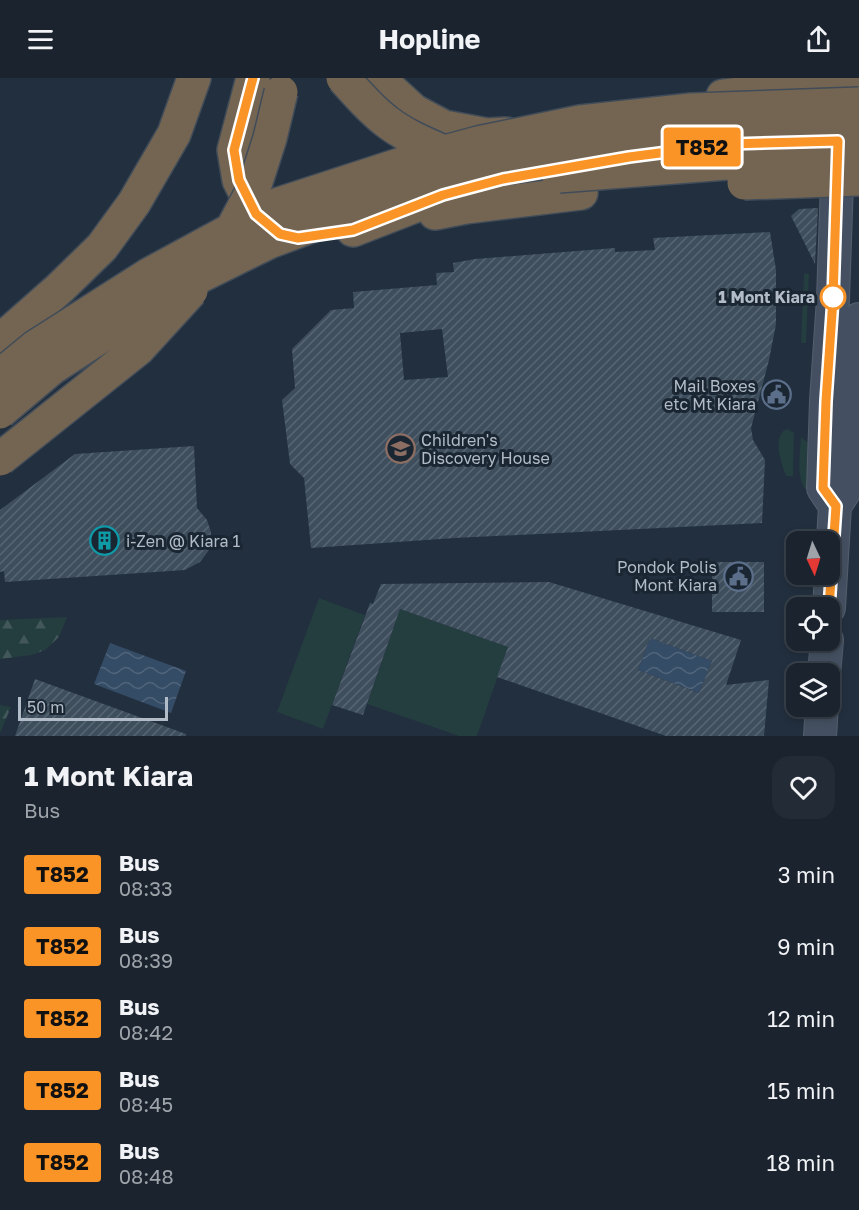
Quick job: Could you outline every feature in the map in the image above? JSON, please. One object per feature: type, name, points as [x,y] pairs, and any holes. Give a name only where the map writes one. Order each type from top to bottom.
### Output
[{"type":"highway","points":[[0,341],[102,247],[134,203],[174,134],[194,78]]},
{"type":"highway","points":[[343,78],[387,122],[413,138],[463,161],[508,172],[542,177],[807,157],[854,123]]},
{"type":"highway","points":[[365,78],[374,116],[393,146],[404,156],[421,165],[441,171],[465,170],[526,153],[655,132],[778,116],[854,123]]},
{"type":"highway","points":[[378,78],[414,111],[444,127],[487,135],[548,134],[749,104],[854,123]]},
{"type":"highway","points":[[399,78],[403,90],[417,105],[438,116],[459,122],[695,100],[859,79]]},
{"type":"highway","points":[[273,83],[234,150],[239,180],[256,214],[280,234],[298,238],[353,230],[466,207],[581,193],[859,179]]},
{"type":"highway","points":[[0,459],[138,348],[187,298],[224,246],[254,188],[270,138],[273,83]]},
{"type":"highway","points":[[0,376],[35,347],[150,274],[279,204],[408,162],[478,143],[580,122],[691,110],[854,123]]},
{"type":"highway","points":[[353,230],[443,195],[515,177],[629,157],[729,144],[854,123]]},
{"type":"highway","points":[[0,412],[52,368],[176,288],[269,242],[410,189],[532,160],[646,143],[854,123]]},
{"type":"main road","points":[[836,506],[823,488],[826,401],[833,299],[854,123]]},
{"type":"main road","points":[[830,597],[836,506],[846,489],[859,319]]},
{"type":"main road","points":[[820,736],[821,717]]},
{"type":"green space","points":[[804,273],[809,274],[806,343],[801,343]]},
{"type":"green space","points":[[788,429],[794,433],[793,476],[786,476],[778,446],[781,435],[784,430]]},
{"type":"green space","points":[[801,437],[812,446],[809,489],[805,489],[800,477]]},
{"type":"green space","points":[[319,598],[365,615],[323,729],[277,712]]},
{"type":"green space","points":[[400,609],[508,647],[477,736],[459,736],[367,704]]},
{"type":"green space","points":[[67,617],[59,637],[45,650],[32,655],[0,659],[0,620]]},
{"type":"green space","points":[[0,705],[11,707],[0,733]]},
{"type":"water","points":[[650,638],[712,661],[699,693],[638,670]]},
{"type":"water","points":[[110,643],[186,671],[171,713],[94,684]]},
{"type":"building","points":[[818,208],[815,264],[791,216],[799,209]]},
{"type":"building","name":"1 Mont Kiara","points":[[770,232],[776,270],[776,324],[751,428],[753,440],[765,460],[762,523],[455,538],[311,548],[304,478],[290,464],[282,400],[295,388],[292,349],[331,310],[354,308],[353,292],[437,285],[436,273],[454,272],[453,263],[475,259],[615,248],[615,252],[655,250],[653,238]],"holes":[[[442,329],[448,377],[404,380],[400,333]]]},
{"type":"building","name":"i-Zen @ Kiara 1","points":[[194,446],[197,508],[207,520],[211,532],[209,550],[200,562],[185,570],[5,582],[4,571],[0,572],[0,510],[75,454]]},
{"type":"building","name":"Pondok Polis Mont Kiara","points":[[712,562],[764,562],[764,612],[712,612]]},
{"type":"building","points":[[549,582],[741,640],[726,685],[769,680],[764,736],[666,736],[497,677],[508,647],[400,609],[363,715],[332,705],[370,603],[373,604],[381,584]],"holes":[[[650,638],[712,661],[699,693],[638,670]]]},
{"type":"building","points":[[35,679],[186,734],[186,736],[15,736]]},
{"type":"bus line","name":"T852","points":[[253,78],[234,150],[239,180],[256,214],[280,234],[298,238],[353,230],[443,195],[503,179],[629,157],[729,144],[838,141],[833,299],[823,488],[836,506],[830,597]]},
{"type":"place","name":"1 Mont Kiara","points":[[833,297]]},
{"type":"place","name":"Mail Boxes etc Mt Kiara","points":[[777,395]]},
{"type":"place","name":"Children's Discovery House","points":[[400,449]]},
{"type":"place","name":"i-Zen @ Kiara 1","points":[[105,541]]},
{"type":"place","name":"Pondok Polis Mont Kiara","points":[[738,576]]}]
